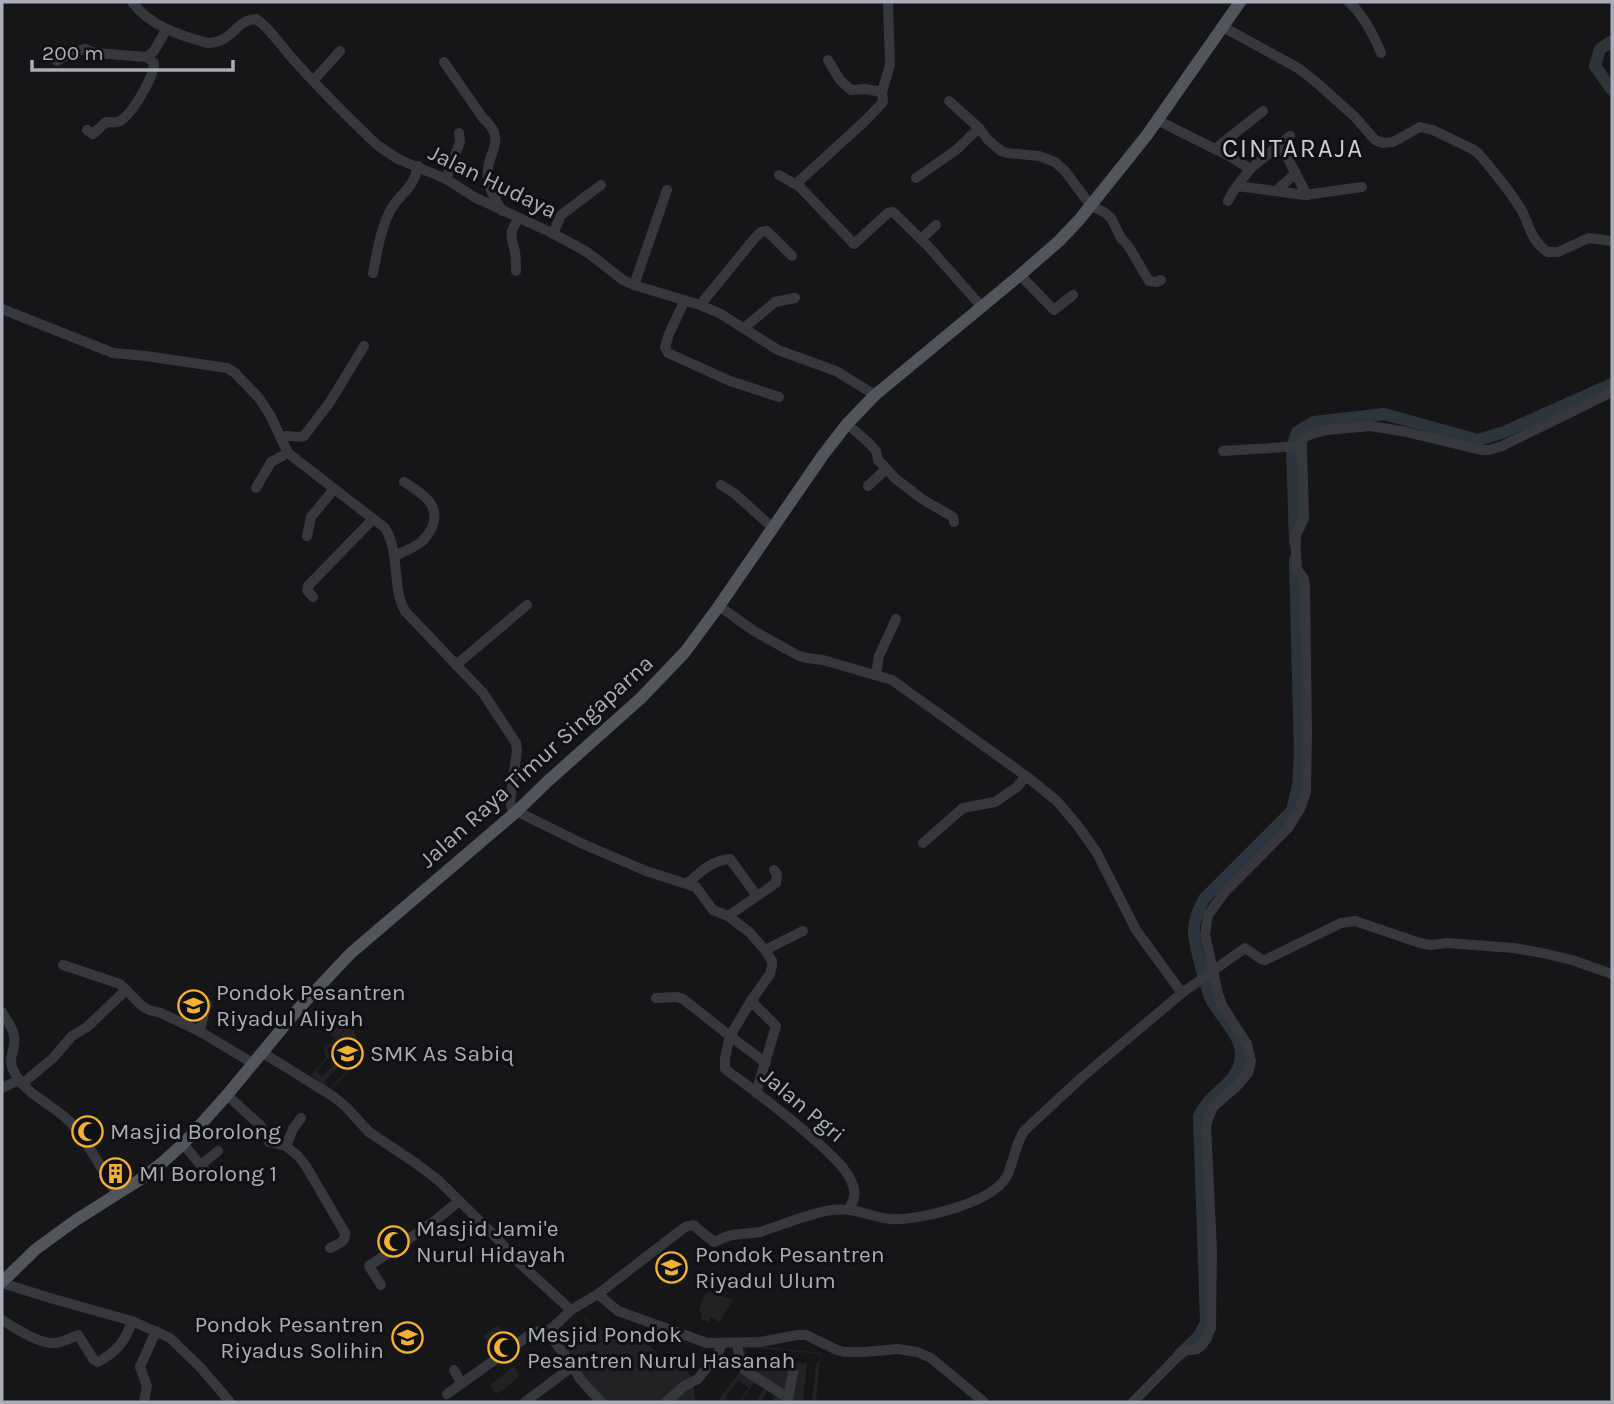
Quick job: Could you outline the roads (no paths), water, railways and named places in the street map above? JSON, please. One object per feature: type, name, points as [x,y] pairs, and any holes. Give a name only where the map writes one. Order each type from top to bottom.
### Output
[{"type":"main road","name":"Jalan Raya Timur Singaparna","points":[[2,1283],[36,1249],[144,1177],[183,1144],[264,1053],[299,1007],[351,953],[516,812],[642,698],[685,652],[823,454],[847,424],[873,398],[1059,241],[1091,206],[1157,120],[1240,2]]},
{"type":"street","name":"Jalan Hudaya","points":[[132,2],[166,30],[214,43],[226,38],[246,20],[256,19],[377,145],[398,159],[446,179],[476,198],[553,234],[587,253],[623,280],[700,305],[721,314],[778,350],[836,371],[873,398]]},
{"type":"street","points":[[141,12],[152,2]]},
{"type":"street","points":[[796,184],[883,102],[882,92],[890,65],[888,2]]},
{"type":"street","points":[[1349,2],[1365,21],[1381,53]]},
{"type":"street","points":[[1223,27],[1298,68],[1355,117],[1375,140],[1393,142],[1420,127],[1433,130],[1479,154],[1504,184],[1522,212],[1531,235],[1547,252],[1558,252],[1589,238],[1612,241]]},
{"type":"street","points":[[147,57],[154,51],[166,30]]},
{"type":"street","points":[[57,61],[85,49],[95,53],[147,57],[154,64],[144,91],[123,119],[115,123],[106,122],[93,134],[87,130]]},
{"type":"street","points":[[313,81],[340,51]]},
{"type":"street","points":[[828,60],[840,80],[851,90],[882,92]]},
{"type":"street","points":[[444,62],[482,118],[495,132],[495,147],[487,169],[489,187],[502,211]]},
{"type":"street","points":[[949,101],[1001,151],[1040,156],[1055,162],[1091,206],[1111,218],[1149,281],[1161,280]]},
{"type":"street","points":[[1215,149],[1263,111]]},
{"type":"street","points":[[1157,120],[1251,169]]},
{"type":"street","points":[[916,178],[956,150],[979,128]]},
{"type":"street","points":[[446,179],[460,142],[459,133]]},
{"type":"street","points":[[1228,201],[1251,169],[1290,135]]},
{"type":"street","points":[[1280,144],[1307,195]]},
{"type":"street","points":[[373,273],[387,216],[415,179],[418,166]]},
{"type":"street","points":[[1276,191],[1296,173]]},
{"type":"street","points":[[779,175],[796,184],[813,199],[854,244],[891,212],[921,239],[982,307]]},
{"type":"street","points":[[553,234],[561,215],[601,185]]},
{"type":"street","points":[[1237,186],[1307,195],[1362,187]]},
{"type":"street","points":[[634,285],[667,190]]},
{"type":"street","points":[[516,271],[516,255],[510,238],[519,218]]},
{"type":"street","points":[[921,239],[936,225]]},
{"type":"street","points":[[700,305],[761,232],[767,231],[792,256]]},
{"type":"street","points":[[1020,275],[1054,310],[1073,295]]},
{"type":"street","points":[[744,328],[775,302],[795,298]]},
{"type":"street","points":[[685,300],[665,347],[668,354],[730,382],[779,397]]},
{"type":"street","points":[[2,309],[113,353],[227,368],[236,373],[259,398],[288,453],[385,528],[395,556],[399,601],[405,611],[483,693],[516,743],[510,802],[512,809],[646,872],[699,888],[713,910],[743,926],[765,950],[772,961],[770,974],[730,1036]]},
{"type":"street","points":[[281,438],[285,435],[298,438],[304,436],[330,402],[364,346]]},
{"type":"street","points":[[1223,451],[1296,446],[1311,433],[1371,426],[1489,450],[1612,392]]},
{"type":"street","points":[[847,424],[869,443],[876,451],[878,460],[896,479],[922,499],[953,517],[954,522]]},
{"type":"street","points":[[1132,1402],[1184,1352],[1198,1349],[1211,1328],[1211,1224],[1206,1125],[1213,1107],[1248,1073],[1251,1061],[1247,1044],[1223,1007],[1218,994],[1205,934],[1208,915],[1212,906],[1288,828],[1300,809],[1306,792],[1305,588],[1304,579],[1297,569],[1296,537],[1304,519],[1296,446]]},
{"type":"street","points":[[256,488],[271,463],[288,453]]},
{"type":"street","points":[[868,486],[886,468]]},
{"type":"street","points":[[395,556],[419,544],[434,522],[434,510],[429,500],[404,482]]},
{"type":"street","points":[[722,485],[773,528]]},
{"type":"street","points":[[307,536],[311,517],[334,489]]},
{"type":"street","points":[[313,597],[307,590],[309,586],[373,519]]},
{"type":"street","points":[[456,665],[527,605]]},
{"type":"street","points":[[719,606],[754,631],[797,655],[891,680],[1026,775],[1057,801],[1078,826],[1097,853],[1136,930],[1182,993]]},
{"type":"street","points":[[876,674],[880,651],[896,619]]},
{"type":"street","points":[[923,843],[963,808],[995,802],[1017,787],[1026,775]]},
{"type":"street","points":[[688,883],[716,861],[730,859],[757,896]]},
{"type":"street","points":[[728,916],[776,883],[777,874],[774,870]]},
{"type":"street","points":[[447,1394],[528,1336],[551,1329],[571,1310],[598,1294],[685,1227],[692,1225],[714,1242],[727,1236],[758,1232],[830,1210],[849,1209],[886,1219],[899,1219],[937,1213],[974,1202],[992,1191],[1007,1176],[1024,1131],[1080,1078],[1182,993],[1245,948],[1265,960],[1341,923],[1355,921],[1430,945],[1447,943],[1514,948],[1572,960],[1612,974]]},
{"type":"street","points":[[765,950],[803,931]]},
{"type":"street","points":[[63,965],[116,982],[142,1006],[199,1031],[254,1063]]},
{"type":"street","points":[[2,1088],[21,1082],[53,1058],[72,1036],[87,1027],[126,990]]},
{"type":"street","points":[[656,998],[683,999],[766,1063]]},
{"type":"street","points":[[751,1001],[776,1026],[756,1093]]},
{"type":"street","points":[[199,1031],[207,1004]]},
{"type":"street","points":[[2,1012],[14,1034],[10,1057],[12,1067],[21,1082],[72,1125],[117,1194]]},
{"type":"street","name":"Jalan Pgri","points":[[730,1036],[725,1069],[840,1164],[855,1191],[849,1209]]},
{"type":"street","points":[[264,1053],[334,1097],[369,1132],[439,1181],[514,1258],[571,1310]]},
{"type":"street","points":[[227,1096],[261,1126],[268,1142],[286,1146],[306,1166],[345,1233],[344,1241],[330,1248]]},
{"type":"street","points":[[286,1146],[301,1118]]},
{"type":"street","points":[[183,1144],[210,1177]]},
{"type":"street","points":[[201,1165],[218,1151]]},
{"type":"street","points":[[381,1285],[369,1266],[459,1201]]},
{"type":"street","points":[[2,1283],[132,1321],[170,1338],[230,1402]]},
{"type":"street","points":[[598,1294],[618,1311],[700,1342],[737,1344],[806,1335],[844,1352],[898,1349],[917,1352],[931,1358],[984,1402]]},
{"type":"street","points":[[2,1320],[37,1339],[49,1342],[59,1343],[78,1335],[97,1362],[122,1344],[132,1321]]},
{"type":"street","points":[[551,1329],[551,1337],[580,1379],[601,1402]]},
{"type":"street","points":[[144,1402],[147,1386],[140,1367],[156,1331]]},
{"type":"street","points":[[666,1402],[684,1387],[698,1380],[722,1343]]},
{"type":"street","points":[[737,1344],[741,1364],[746,1371],[788,1400],[793,1373]]},
{"type":"street","points":[[525,1402],[573,1366]]},
{"type":"street","points":[[454,1370],[461,1384]]},
{"type":"waterway","points":[[1612,41],[1600,49],[1595,66],[1612,90]]},
{"type":"waterway","points":[[1295,542],[1292,448],[1297,432],[1314,422],[1384,414],[1478,440],[1504,432],[1612,384]]},
{"type":"waterway","points":[[1179,1355],[1199,1336],[1206,1322],[1199,1116],[1236,1073],[1241,1055],[1235,1035],[1211,998],[1197,949],[1194,925],[1204,899],[1292,811],[1298,786],[1300,756],[1295,560]]},
{"type":"place","name":"Pondok Pesantren Riyadul Aliyah","points":[[193,1005]]},
{"type":"place","name":"SMK As Sabiq","points":[[347,1053]]},
{"type":"place","name":"Masjid Borolong","points":[[87,1131]]},
{"type":"place","name":"MI Borolong 1","points":[[116,1173]]},
{"type":"place","name":"Masjid Jami'e Nurul Hidayah","points":[[393,1241]]},
{"type":"place","name":"Pondok Pesantren Riyadul Ulum","points":[[672,1267]]},
{"type":"place","name":"Pondok Pesantren Riyadus Solihin","points":[[407,1337]]},
{"type":"place","name":"Mesjid Pondok Pesantren Nurul Hasanah","points":[[504,1347]]},
{"type":"district","name":"CINTARAJA","points":[[1293,148]]}]
